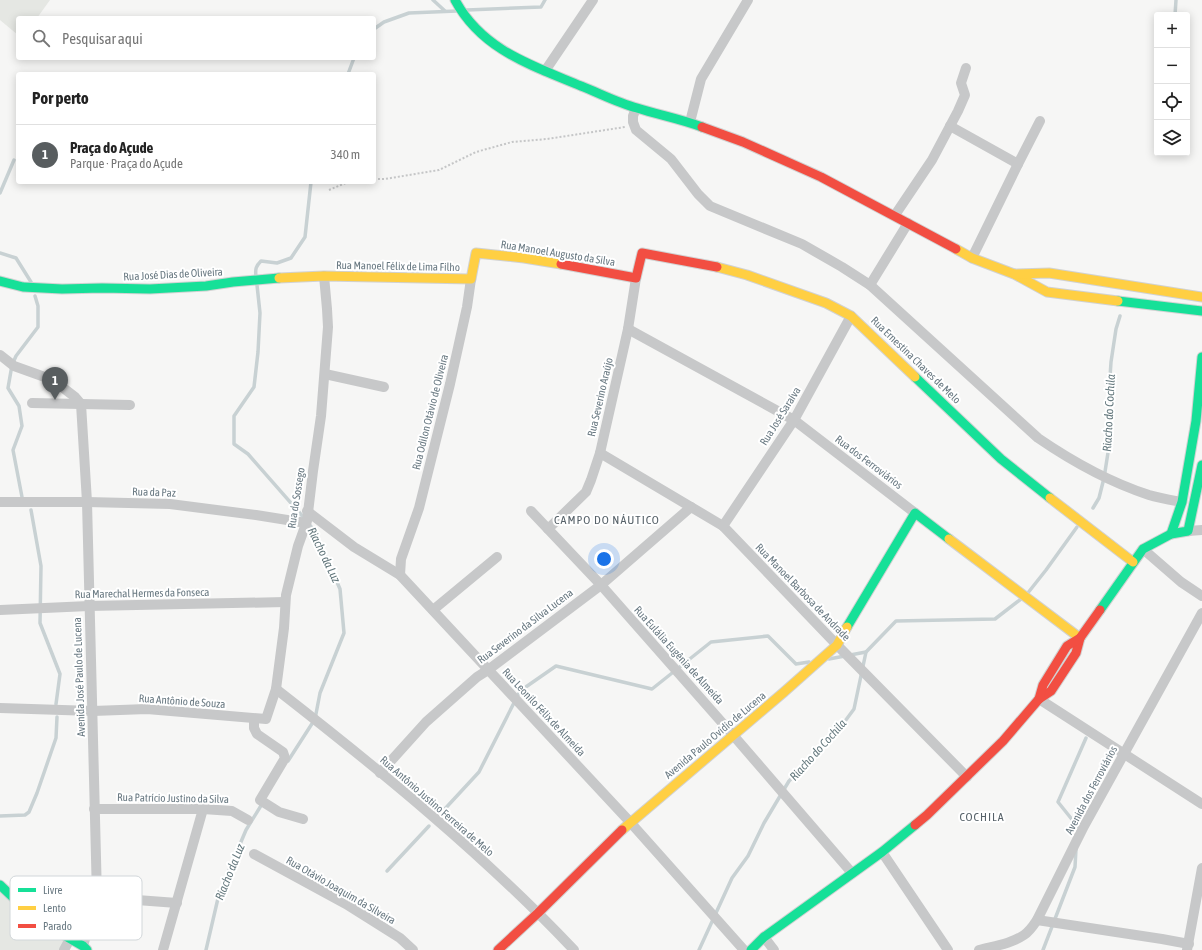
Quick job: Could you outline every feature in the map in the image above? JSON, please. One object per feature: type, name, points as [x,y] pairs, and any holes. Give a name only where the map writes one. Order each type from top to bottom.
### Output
[{"type":"street","points":[[455,0],[461,11],[486,39],[510,55],[636,108],[690,122],[744,142],[821,176],[972,258],[1014,274],[1047,292],[1202,311]]},
{"type":"street","points":[[545,71],[593,0]]},
{"type":"street","points":[[690,122],[702,79],[748,0]]},
{"type":"street","points":[[894,215],[932,160],[950,126],[965,95],[961,83],[966,68]]},
{"type":"street","points":[[636,108],[633,116],[634,126],[640,134],[671,159],[698,194],[710,206],[802,244],[870,285],[1038,438],[1058,452],[1101,477],[1150,495],[1182,502]]},
{"type":"street","points":[[972,258],[1040,121]]},
{"type":"street","points":[[950,126],[1018,164]]},
{"type":"street","points":[[870,285],[908,223]]},
{"type":"street","name":"Rua Manoel Augusto da Silva","points":[[476,253],[564,264],[636,278]]},
{"type":"street","name":"Rua Odilon Otávio de Oliveira","points":[[400,575],[401,559],[419,508],[450,384],[467,307],[476,253]]},
{"type":"street","name":"Rua Severino Araújo","points":[[548,529],[586,492],[600,453],[628,329],[636,278],[642,253]]},
{"type":"street","name":"Rua Ernestina Chaves de Melo","points":[[642,253],[717,267],[747,275],[826,303],[851,316],[1001,458],[1084,525],[1133,562]]},
{"type":"street","points":[[1014,274],[1049,273],[1202,297]]},
{"type":"street","name":"Rua Manoel Félix de Lima Filho","points":[[324,276],[471,279]]},
{"type":"street","name":"Rua José Dias de Oliveira","points":[[0,282],[23,287],[62,289],[150,289],[324,276]]},
{"type":"street","name":"Rua do Sossego","points":[[266,720],[276,689],[284,628],[285,602],[298,546],[306,523],[321,416],[328,327],[324,276]]},
{"type":"street","name":"Rua José Saraíva","points":[[723,526],[794,420],[851,316]]},
{"type":"street","name":"Rua dos Ferroviários","points":[[628,329],[794,420],[1080,638]]},
{"type":"street","points":[[0,355],[14,366],[53,380],[75,397],[81,404]]},
{"type":"street","points":[[1171,534],[1182,502],[1200,421],[1202,357]]},
{"type":"street","points":[[325,374],[384,386]]},
{"type":"street","points":[[32,403],[130,405]]},
{"type":"street","name":"Avenida José Paulo de Lucena","points":[[81,404],[87,502],[96,876]]},
{"type":"street","name":"Rua Manoel Barbosa de Andrade","points":[[600,453],[723,526],[837,645],[967,776]]},
{"type":"street","points":[[1188,531],[1195,514],[1202,465]]},
{"type":"street","name":"Rua da Paz","points":[[0,502],[170,504],[306,523]]},
{"type":"street","name":"Rua Severino da Silva Lucena","points":[[380,773],[426,722],[477,677],[601,585],[691,507]]},
{"type":"street","name":"Rua Leonilo Félix de Almeida","points":[[307,511],[354,547],[400,575],[630,822],[744,950]]},
{"type":"street","name":"Rua Eulália Eugênia de Almeida","points":[[531,511],[601,585],[852,873]]},
{"type":"street","name":"Avenida Paulo Ovídio de Lucena","points":[[498,950],[630,822],[837,645],[916,513]]},
{"type":"street","points":[[751,950],[764,937],[882,852],[927,815],[1003,741],[1039,699],[1051,691],[1076,653],[1080,638],[1143,549],[1171,534],[1202,530]]},
{"type":"street","points":[[1143,549],[1181,582],[1202,596]]},
{"type":"street","points":[[433,610],[496,557]]},
{"type":"street","name":"Rua Marechal Hermes da Fonseca","points":[[0,610],[89,606],[285,602]]},
{"type":"street","name":"Avenida dos Ferroviários","points":[[979,950],[1020,938],[1031,928],[1084,826],[1202,613]]},
{"type":"street","name":"Rua Antônio Justino Ferreira de Melo","points":[[276,689],[450,831],[538,912],[574,950]]},
{"type":"street","points":[[1039,699],[1202,804]]},
{"type":"street","name":"Rua Antônio de Souza","points":[[0,708],[93,711],[147,709],[266,720]]},
{"type":"street","points":[[254,719],[254,728],[257,734],[283,752],[285,758],[260,800],[279,812],[303,819]]},
{"type":"street","name":"Rua Patrício Justino da Silva","points":[[94,809],[203,809],[232,811],[248,820]]},
{"type":"street","points":[[163,950],[203,809]]},
{"type":"street","points":[[882,852],[948,950]]},
{"type":"street","name":"Rua Otávio Joaquim da Silveira","points":[[254,854],[346,904],[400,938],[413,950]]},
{"type":"street","points":[[1036,920],[1162,939],[1188,947],[1202,868]]},
{"type":"street","points":[[0,885],[10,895]]},
{"type":"street","points":[[142,900],[177,903]]},
{"type":"street","points":[[764,937],[774,950]]},
{"type":"street","points":[[64,950],[69,940]]},
{"type":"street","points":[[72,940],[85,948]]},
{"type":"path","points":[[376,179],[385,179],[439,170],[476,152],[512,142],[547,139],[634,126]]},
{"type":"path","points":[[329,190],[343,184]]},
{"type":"shaded area","points":[[0,0],[50,0],[38,16],[16,16],[16,33],[0,20]]},
{"type":"shaded area","points":[[0,885],[10,893],[10,940],[69,940],[64,950],[0,950]]},
{"type":"waterway","points":[[433,0],[445,11]]},
{"type":"waterway","points":[[467,10],[541,7],[545,0]]},
{"type":"waterway","name":"Riacho do Cochila","points":[[1175,12],[1176,0]]},
{"type":"waterway","name":"Riacho da Luz","points":[[376,28],[384,22],[409,13],[457,11]]},
{"type":"waterway","name":"Riacho da Luz","points":[[349,72],[353,60]]},
{"type":"waterway","points":[[0,193],[14,160]]},
{"type":"waterway","name":"Riacho da Luz","points":[[256,276],[256,268],[261,261],[277,263],[291,258],[305,237],[311,184]]},
{"type":"waterway","points":[[0,253],[16,258],[31,282]]},
{"type":"waterway","name":"Riacho da Luz","points":[[257,285],[260,313],[254,387],[234,416],[234,444],[248,454],[305,519]]},
{"type":"waterway","points":[[22,497],[13,450],[22,426],[19,406],[8,388],[12,365],[16,356],[38,327],[38,306],[35,296]]},
{"type":"waterway","name":"Riacho do Cochila","points":[[1093,508],[1099,498],[1110,440],[1108,407],[1111,362],[1116,329],[1120,316]]},
{"type":"waterway","points":[[31,510],[41,566],[40,623],[60,674],[56,704]]},
{"type":"waterway","name":"Riacho da Luz","points":[[288,761],[315,719],[320,693],[344,633],[340,589],[313,529],[309,524]]},
{"type":"waterway","name":"Riacho do Cochila","points":[[1027,594],[1077,527]]},
{"type":"waterway","name":"Riacho do Cochila","points":[[699,950],[732,878],[748,856],[764,823],[789,781],[837,732],[854,709],[866,652],[896,621],[995,619],[1021,599]]},
{"type":"waterway","points":[[442,812],[479,772],[520,691],[556,666],[652,689],[711,642],[768,636],[796,664],[809,662]]},
{"type":"waterway","points":[[829,659],[866,652]]},
{"type":"waterway","points":[[0,816],[25,815],[29,812],[56,738],[57,717]]},
{"type":"waterway","points":[[1078,831],[1078,827],[1058,802],[1086,738]]},
{"type":"waterway","name":"Riacho da Luz","points":[[206,950],[219,894],[246,830],[262,804]]},
{"type":"waterway","points":[[387,871],[429,826]]},
{"type":"waterway","points":[[1043,950],[1075,867],[1076,849]]},
{"type":"traffic: fast","points":[[455,0],[466,17],[479,32],[509,54],[526,63],[623,103],[702,127]]},
{"type":"traffic: fast","points":[[0,281],[23,287],[62,289],[150,289],[206,286],[279,278]]},
{"type":"traffic: fast","points":[[1118,301],[1202,311]]},
{"type":"traffic: fast","points":[[1171,534],[1182,502],[1196,421],[1202,357]]},
{"type":"traffic: fast","points":[[915,377],[1001,459],[1050,498]]},
{"type":"traffic: fast","points":[[1100,610],[1143,549],[1171,534],[1188,531],[1202,465]]},
{"type":"traffic: fast","points":[[847,627],[915,513],[949,539]]},
{"type":"traffic: fast","points":[[751,950],[764,937],[882,852],[915,825]]},
{"type":"traffic: fast","points":[[0,885],[10,895]]},
{"type":"traffic: fast","points":[[73,940],[87,950]]},
{"type":"traffic: slow","points":[[956,249],[972,258],[1014,274],[1047,292],[1118,301]]},
{"type":"traffic: slow","points":[[279,278],[324,276],[471,279],[476,253],[524,258],[561,264]]},
{"type":"traffic: slow","points":[[717,267],[747,275],[826,303],[851,316],[915,377]]},
{"type":"traffic: slow","points":[[1015,274],[1049,273],[1202,297]]},
{"type":"traffic: slow","points":[[1050,498],[1133,562]]},
{"type":"traffic: slow","points":[[949,539],[1080,638]]},
{"type":"traffic: slow","points":[[622,830],[837,645],[847,627]]},
{"type":"traffic: jam","points":[[702,127],[743,142],[821,177],[956,249]]},
{"type":"traffic: jam","points":[[561,264],[636,278],[642,253],[717,267]]},
{"type":"traffic: jam","points":[[915,825],[1003,741],[1039,699],[1043,685],[1067,646],[1080,638],[1100,610]]},
{"type":"traffic: jam","points":[[1039,699],[1051,691],[1076,653],[1080,638]]},
{"type":"traffic: jam","points":[[498,950],[538,913],[622,830]]},
{"type":"place","name":"Praça do Açude","points":[[55,400]]},
{"type":"district","name":"CAMPO DO NÁUTICO","points":[[607,520]]},
{"type":"district","name":"COCHILA","points":[[982,817]]}]
